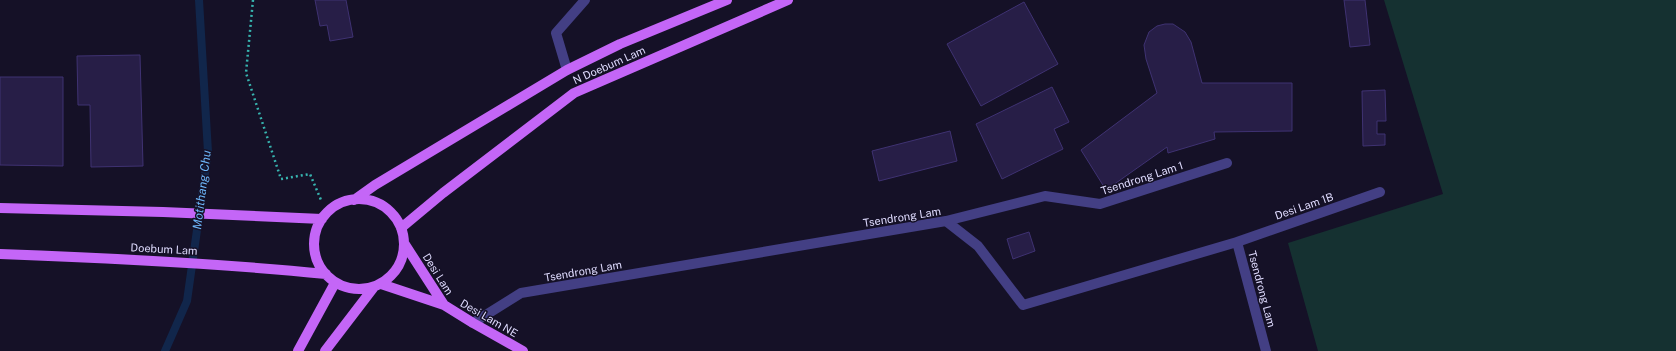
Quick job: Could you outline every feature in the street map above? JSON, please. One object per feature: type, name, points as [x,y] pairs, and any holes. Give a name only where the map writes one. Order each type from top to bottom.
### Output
[{"type":"main road","name":"N Doebum Lam","points":[[354,200],[374,185],[567,70],[620,44],[728,0]]},
{"type":"main road","name":"N Doebum Lam","points":[[401,228],[443,193],[574,93],[788,0]]},
{"type":"main road","points":[[325,351],[378,285],[390,277],[398,267],[403,255],[404,243],[401,228],[395,218],[382,206],[366,200],[354,200],[341,203],[324,216],[316,230],[314,242],[315,254],[319,265],[336,283],[348,288],[361,289],[378,285]]},
{"type":"main road","points":[[0,208],[163,212],[278,217],[324,216]]},
{"type":"main road","name":"Desi Lam","points":[[404,243],[444,305]]},
{"type":"main road","name":"Doebum Lam","points":[[0,254],[157,260],[326,274]]},
{"type":"main road","points":[[298,351],[336,283]]},
{"type":"main road","name":"Desi Lam","points":[[378,285],[444,305]]},
{"type":"main road","name":"Desi Lam NE","points":[[444,305],[523,351]]},
{"type":"lane","points":[[567,70],[556,33],[585,0]]},
{"type":"lane","name":"Tsendrong Lam 1","points":[[946,221],[1044,196],[1100,204],[1227,163]]},
{"type":"lane","name":"Desi Lam 1B","points":[[1237,242],[1380,192]]},
{"type":"lane","name":"Tsendrong Lam","points":[[473,323],[521,294],[946,221],[978,246],[1022,305],[1237,242],[1266,351]]},
{"type":"path","points":[[253,0],[246,73],[281,178],[310,174],[324,216]]},
{"type":"green space","points":[[1384,0],[1676,0],[1676,351],[1318,351],[1288,243],[1443,194]]},
{"type":"building","points":[[315,0],[346,0],[353,37],[330,41],[327,25],[320,26]]},
{"type":"building","points":[[1344,0],[1365,0],[1370,45],[1350,47]]},
{"type":"building","points":[[1024,2],[1058,64],[981,106],[947,44]]},
{"type":"building","points":[[1173,24],[1185,32],[1191,42],[1202,83],[1292,83],[1292,131],[1214,132],[1215,139],[1168,153],[1167,147],[1106,190],[1081,150],[1157,93],[1146,59],[1144,45],[1149,32],[1157,26]]},
{"type":"building","points":[[140,55],[143,166],[91,167],[90,105],[78,105],[77,56]]},
{"type":"building","points":[[0,77],[63,77],[63,166],[0,165]]},
{"type":"building","points":[[1052,87],[1069,122],[1054,129],[1063,149],[1002,179],[976,124]]},
{"type":"building","points":[[1385,90],[1386,121],[1377,121],[1377,134],[1385,134],[1385,145],[1363,146],[1362,91]]},
{"type":"building","points":[[950,131],[957,161],[879,181],[872,151]]},
{"type":"building","points":[[1029,232],[1035,251],[1013,259],[1007,239]]},
{"type":"waterway","name":"Motithang Chu","points":[[165,351],[187,301],[208,152],[199,0]]}]
